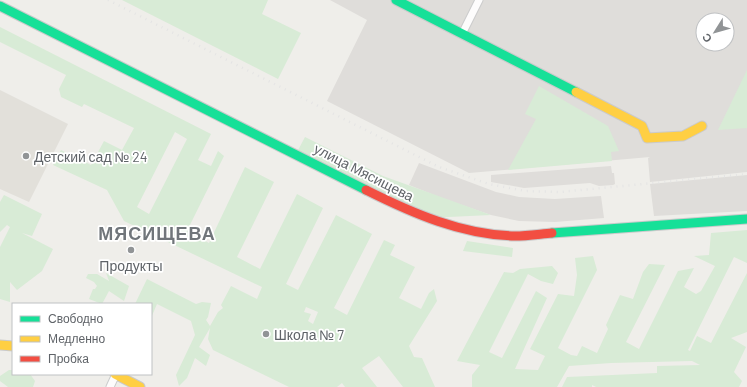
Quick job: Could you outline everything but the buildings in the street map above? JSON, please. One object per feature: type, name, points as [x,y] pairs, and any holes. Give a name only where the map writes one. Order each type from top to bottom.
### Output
[{"type":"main road","points":[[396,0],[642,126],[647,138],[677,137],[695,131],[702,126]]},
{"type":"main road","name":"улица Мясищева","points":[[0,6],[400,207],[453,226],[474,231],[515,236],[747,219]]},
{"type":"main road","points":[[0,345],[12,346]]},
{"type":"main road","points":[[118,375],[140,387]]},
{"type":"street","points":[[462,34],[479,0]]},
{"type":"street","points":[[110,387],[116,375]]},
{"type":"shaded area","points":[[330,0],[747,0],[747,172],[650,182],[648,158],[650,157],[469,173],[327,101],[367,20]]},
{"type":"shaded area","name":"Детский сад № 24","points":[[0,90],[68,124],[29,202],[0,189]]},
{"type":"shaded area","points":[[419,163],[496,192],[519,197],[555,199],[601,196],[604,218],[555,222],[519,221],[491,215],[409,185]]},
{"type":"shaded area","points":[[611,166],[612,173],[614,173],[615,184],[613,185],[599,186],[590,183],[524,188],[491,182],[491,175]]},
{"type":"shaded area","points":[[747,175],[747,211],[654,216],[650,184]]},
{"type":"green space","points":[[122,0],[268,0],[262,14],[301,33],[278,79]]},
{"type":"green space","points":[[0,27],[211,134],[198,160],[211,166],[218,151],[224,156],[187,231],[209,243],[245,167],[274,182],[237,257],[260,269],[297,194],[323,208],[286,284],[298,290],[336,215],[372,234],[334,308],[347,315],[384,240],[395,245],[390,255],[415,267],[399,298],[421,309],[429,293],[434,289],[437,301],[409,346],[414,357],[422,358],[435,387],[403,387],[379,356],[362,368],[377,387],[345,387],[342,383],[337,387],[289,387],[213,350],[208,339],[210,328],[199,347],[210,355],[206,366],[195,358],[187,378],[179,386],[176,375],[195,335],[191,321],[157,304],[152,316],[152,303],[135,303],[147,279],[196,304],[202,302],[211,303],[206,320],[210,326],[218,312],[223,308],[221,305],[231,286],[257,299],[262,287],[124,221],[107,190],[53,165],[61,150],[91,165],[104,141],[122,150],[134,128],[84,104],[82,107],[61,97],[59,89],[66,75],[0,42]],"holes":[[[175,132],[187,139],[149,214],[137,207]],[[306,307],[318,312],[313,324],[308,321],[311,314],[304,312]]]},
{"type":"green space","points":[[747,70],[747,128],[718,130]]},
{"type":"green space","points":[[539,86],[608,126],[619,151],[611,152],[612,161],[508,170],[536,119],[525,114]]},
{"type":"green space","points":[[305,137],[383,176],[491,215],[427,218],[296,154]]},
{"type":"green space","points":[[4,195],[42,214],[32,236],[22,233],[53,249],[42,271],[17,290],[10,282],[10,302],[0,299],[0,247],[10,227],[7,225],[0,232],[0,202]]},
{"type":"green space","points":[[747,230],[747,263],[734,257],[688,350],[690,351],[697,336],[711,343],[747,273],[747,332],[731,338],[746,347],[734,372],[742,381],[739,387],[596,387],[592,385],[592,387],[562,387],[567,377],[657,373],[657,366],[700,365],[692,361],[611,363],[569,366],[557,387],[472,387],[472,375],[480,365],[457,361],[504,272],[513,273],[520,269],[552,266],[558,273],[553,284],[541,281],[528,274],[489,352],[502,358],[536,291],[547,298],[515,369],[538,370],[545,356],[530,349],[558,294],[574,296],[577,275],[575,258],[593,256],[597,270],[558,348],[571,355],[577,356],[582,346],[597,353],[608,329],[606,325],[620,295],[633,299],[643,272],[649,264],[665,265],[626,342],[639,349],[678,271],[694,268],[684,287],[696,294],[701,291],[715,266],[694,256],[709,255],[711,233]]},
{"type":"green space","points":[[467,241],[513,248],[512,257],[463,251]]},
{"type":"green space","points":[[106,273],[129,286],[124,301],[109,291],[103,303],[89,299],[93,289],[97,286],[94,282],[86,278],[88,274],[97,274],[109,281]]},
{"type":"green space","points":[[9,370],[12,370],[12,375],[31,375],[35,381],[33,387],[8,387],[0,381],[0,376]]},
{"type":"railway","points":[[108,0],[439,167],[489,184],[525,191],[560,192],[747,174]]},
{"type":"traffic: fast","points":[[396,0],[576,92]]},
{"type":"traffic: fast","points":[[0,6],[366,190]]},
{"type":"traffic: fast","points":[[552,233],[747,219]]},
{"type":"traffic: slow","points":[[576,92],[642,126],[647,138],[683,136],[702,126]]},
{"type":"traffic: slow","points":[[0,345],[12,346]]},
{"type":"traffic: slow","points":[[117,375],[140,387]]},
{"type":"traffic: jam","points":[[366,190],[419,214],[476,232],[515,236],[552,233]]},
{"type":"place","name":"Детский сад № 24","points":[[26,156]]},
{"type":"place","name":"Продукты","points":[[131,250]]},
{"type":"place","name":"Школа № 7","points":[[266,334]]},
{"type":"district","name":"МЯСИЩЕВА","points":[[157,233]]}]
